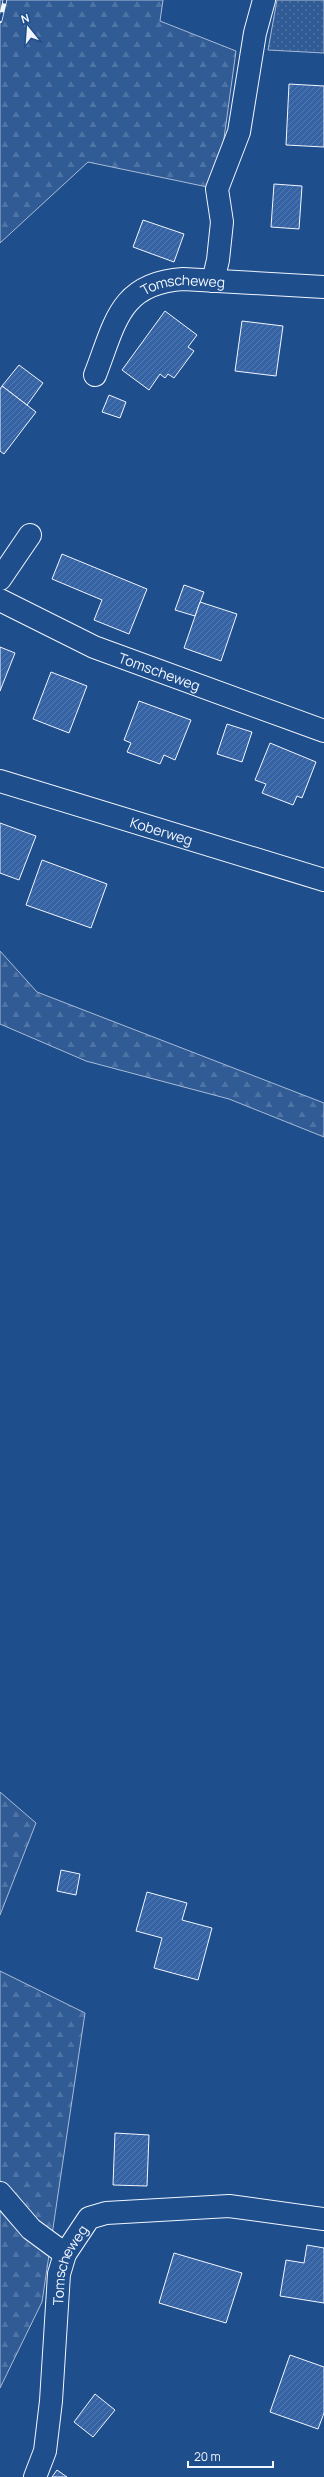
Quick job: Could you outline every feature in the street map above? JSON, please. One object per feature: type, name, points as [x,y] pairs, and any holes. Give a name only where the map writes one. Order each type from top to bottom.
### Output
[{"type":"street","points":[[212,281],[218,260],[222,222],[217,189],[239,132],[255,33],[264,0]]},
{"type":"street","name":"Tomscheweg","points":[[95,375],[119,313],[133,296],[166,280],[324,287]]},
{"type":"street","points":[[0,579],[30,535]]},
{"type":"street","name":"Tomscheweg","points":[[0,600],[94,647],[324,731]]},
{"type":"street","name":"Koberweg","points":[[0,781],[324,880]]},
{"type":"street","points":[[0,2193],[31,2229],[65,2254]]},
{"type":"street","name":"Tomscheweg","points":[[35,2477],[44,2451],[51,2401],[59,2274],[65,2254],[89,2218],[106,2213],[229,2206],[324,2219]]},
{"type":"green space","points":[[0,0],[163,0],[160,21],[236,51],[217,189],[88,162],[0,243]]},
{"type":"green space","points":[[277,0],[324,0],[324,53],[268,50]]},
{"type":"green space","points":[[0,951],[37,992],[324,1103],[324,1137],[229,1099],[86,1061],[0,1024]]},
{"type":"green space","points":[[0,1792],[36,1823],[0,1915]]},
{"type":"green space","points":[[0,1971],[85,2013],[42,2302],[0,2388]]},
{"type":"building","points":[[289,84],[324,86],[324,147],[286,145]]},
{"type":"building","points":[[274,184],[302,186],[299,229],[271,227]]},
{"type":"building","points":[[143,220],[184,234],[174,262],[133,247]]},
{"type":"building","points":[[165,311],[197,335],[188,347],[194,351],[174,378],[168,374],[165,378],[160,374],[149,390],[122,370]]},
{"type":"building","points":[[242,321],[283,326],[276,376],[235,371]]},
{"type":"building","points":[[19,365],[43,383],[27,405],[2,386]]},
{"type":"building","points":[[2,386],[36,412],[4,454],[0,451],[0,389]]},
{"type":"building","points":[[109,395],[126,402],[120,418],[102,412]]},
{"type":"building","points":[[62,554],[147,589],[129,634],[94,620],[102,600],[52,579]]},
{"type":"building","points":[[184,585],[204,592],[195,616],[175,610]]},
{"type":"building","points":[[200,602],[237,614],[221,661],[184,648]]},
{"type":"building","points":[[0,647],[15,653],[0,691]]},
{"type":"building","points":[[51,672],[87,686],[69,733],[33,719]]},
{"type":"building","points":[[139,701],[191,720],[175,760],[164,755],[160,764],[127,752],[131,743],[124,740]]},
{"type":"building","points":[[227,724],[252,732],[242,762],[217,754]]},
{"type":"building","points":[[270,743],[316,762],[302,798],[297,796],[293,805],[262,793],[266,784],[255,780]]},
{"type":"building","points":[[0,823],[36,836],[19,880],[0,873]]},
{"type":"building","points":[[42,860],[107,884],[91,928],[26,905]]},
{"type":"building","points":[[61,1870],[80,1874],[76,1895],[57,1891]]},
{"type":"building","points":[[147,1892],[187,1903],[182,1920],[212,1928],[198,1980],[154,1968],[162,1938],[136,1931]]},
{"type":"building","points":[[115,2133],[149,2135],[147,2186],[113,2185]]},
{"type":"building","points":[[307,2245],[324,2248],[324,2303],[280,2296],[286,2260],[304,2263]]},
{"type":"building","points":[[174,2253],[242,2273],[226,2323],[159,2303]]},
{"type":"building","points":[[290,2355],[324,2367],[324,2413],[318,2429],[270,2412]]},
{"type":"building","points":[[95,2394],[115,2410],[93,2437],[74,2422]]},
{"type":"building","points":[[57,2470],[67,2477],[52,2477]]},
{"type":"railway","points":[[0,21],[5,0]]}]
